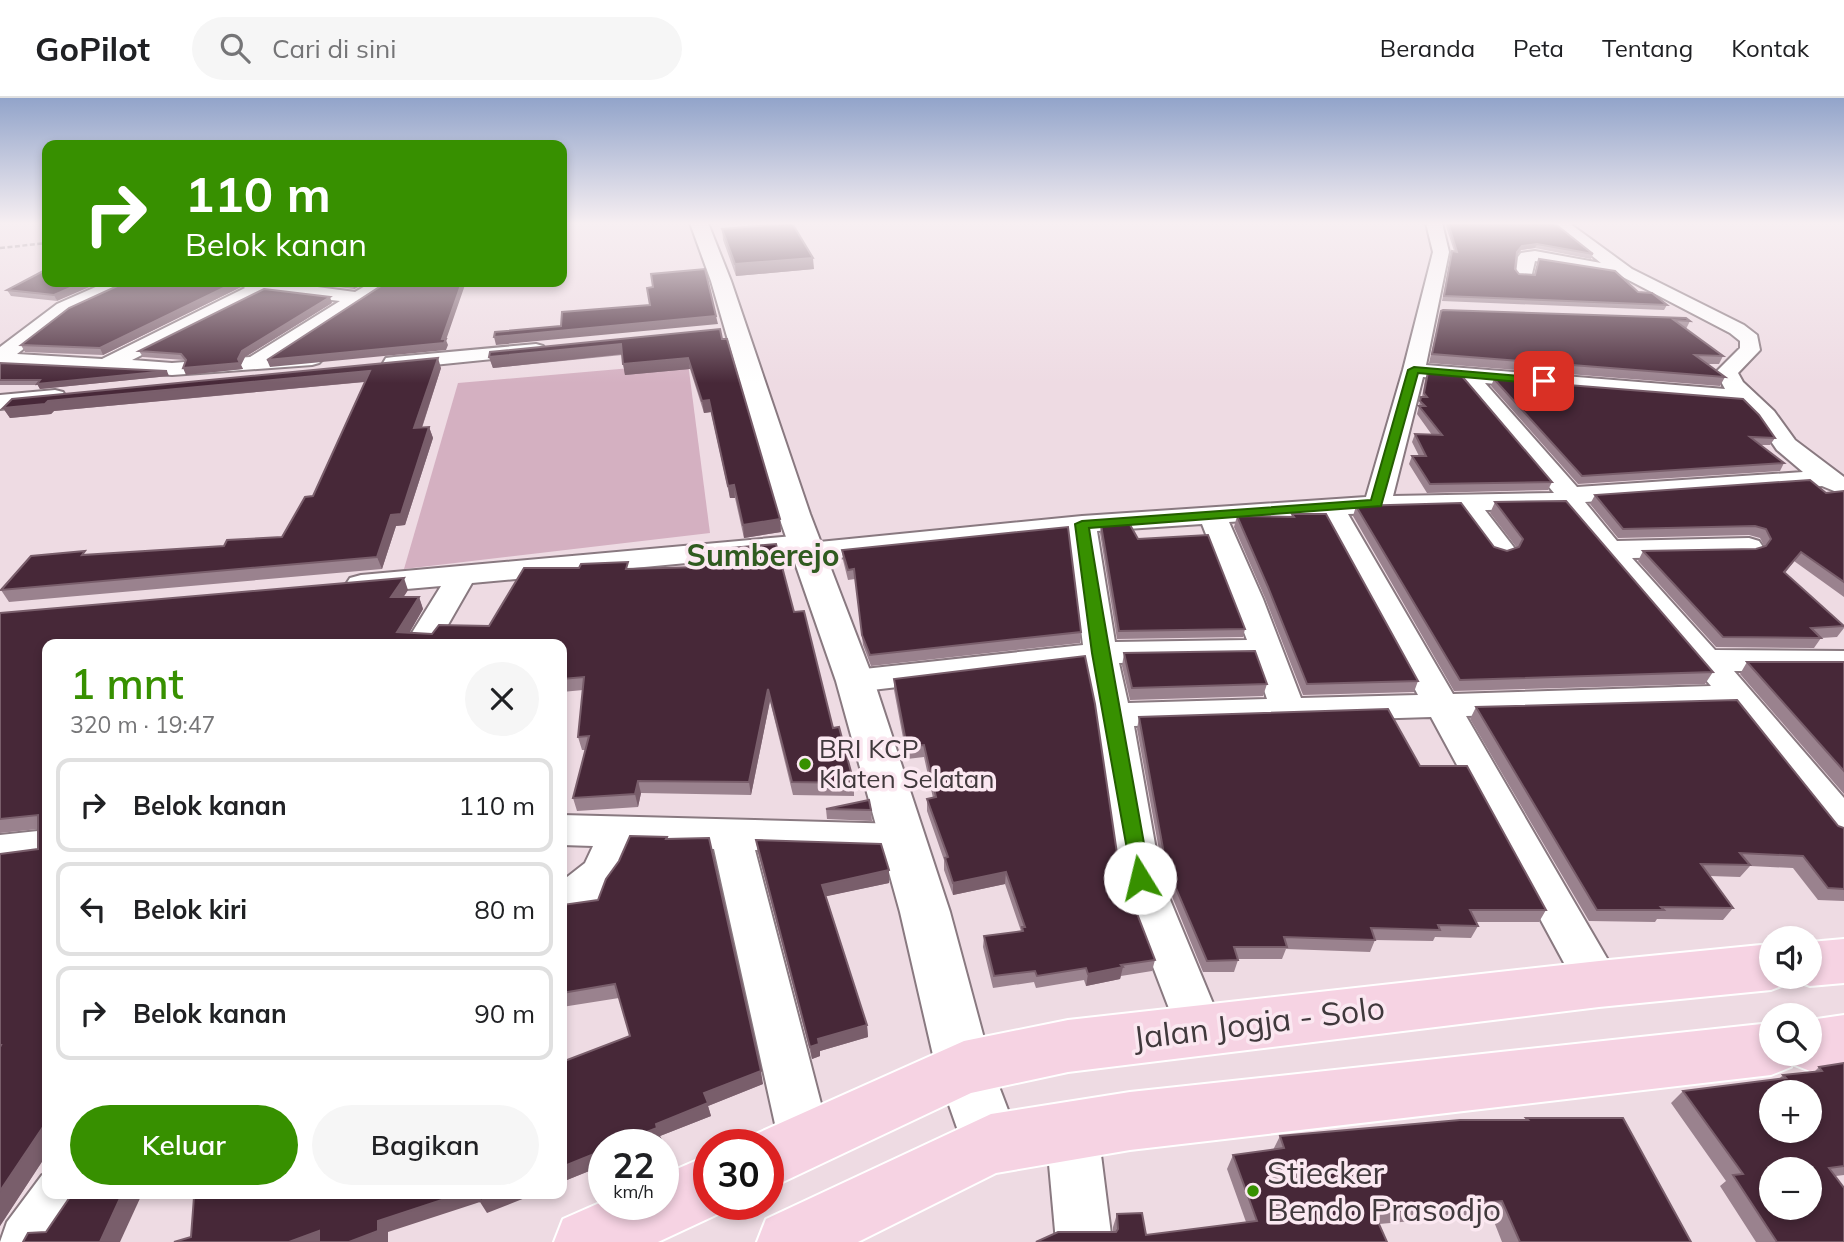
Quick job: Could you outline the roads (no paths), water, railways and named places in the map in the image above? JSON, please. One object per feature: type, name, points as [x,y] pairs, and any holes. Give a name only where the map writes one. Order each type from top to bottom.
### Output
[{"type":"highway","points":[[1822,963],[1844,961]]},
{"type":"highway","name":"Jalan Jogja - Solo","points":[[787,1151],[964,1068],[1068,1046],[1599,984],[1759,968]]},
{"type":"highway","points":[[1822,1044],[1844,1041]]},
{"type":"highway","points":[[789,1242],[991,1144],[1130,1121],[1759,1050]]},
{"type":"highway","points":[[586,1242],[693,1193]]},
{"type":"main road","points":[[711,276],[723,332],[855,681],[925,912],[964,1068],[991,1144]]},
{"type":"street","points":[[1377,504],[1414,370],[1435,310],[1438,276]]},
{"type":"street","points":[[1633,276],[1750,339],[1750,350],[1727,372],[1733,385],[1766,416],[1786,445],[1835,483]]},
{"type":"street","points":[[0,358],[64,308],[111,287]]},
{"type":"street","points":[[108,364],[261,287]]},
{"type":"street","points":[[286,287],[358,298]]},
{"type":"street","points":[[254,363],[376,287]]},
{"type":"street","points":[[1677,319],[1719,321]]},
{"type":"street","points":[[370,365],[561,347]]},
{"type":"street","points":[[0,358],[172,369],[254,363],[331,363],[138,389]]},
{"type":"street","points":[[1414,370],[1747,398]]},
{"type":"street","points":[[1467,375],[1570,498],[1608,550],[1739,697],[1844,825]]},
{"type":"street","points":[[0,402],[82,394]]},
{"type":"street","points":[[327,586],[1082,524],[1377,504],[1570,498],[1835,483]]},
{"type":"street","points":[[1465,502],[1502,551]]},
{"type":"street","points":[[1330,508],[1599,984]]},
{"type":"street","points":[[1213,517],[1267,650],[1288,710]]},
{"type":"street","points":[[1082,524],[1100,653],[1114,715],[1140,878],[1200,1030]]},
{"type":"street","points":[[1608,550],[1749,547]]},
{"type":"street","points":[[424,639],[462,575]]},
{"type":"street","points":[[855,681],[1100,653],[1267,650]]},
{"type":"street","points":[[1706,660],[1844,661]]},
{"type":"street","points":[[1114,715],[1739,697]]},
{"type":"street","points":[[567,830],[903,839]]},
{"type":"street","points":[[567,898],[592,886],[601,876],[618,832]]},
{"type":"street","points":[[731,836],[787,1151]]},
{"type":"street","points":[[0,851],[42,846]]},
{"type":"street","points":[[1072,1131],[1084,1242]]},
{"type":"street","points":[[27,1242],[57,1199]]},
{"type":"place","name":"BRI KCP Klaten Selatan","points":[[805,764]]},
{"type":"place","name":"Stiecker Bendo Prasodjo","points":[[1253,1191]]},
{"type":"district","name":"Sumberejo","points":[[763,556]]}]
